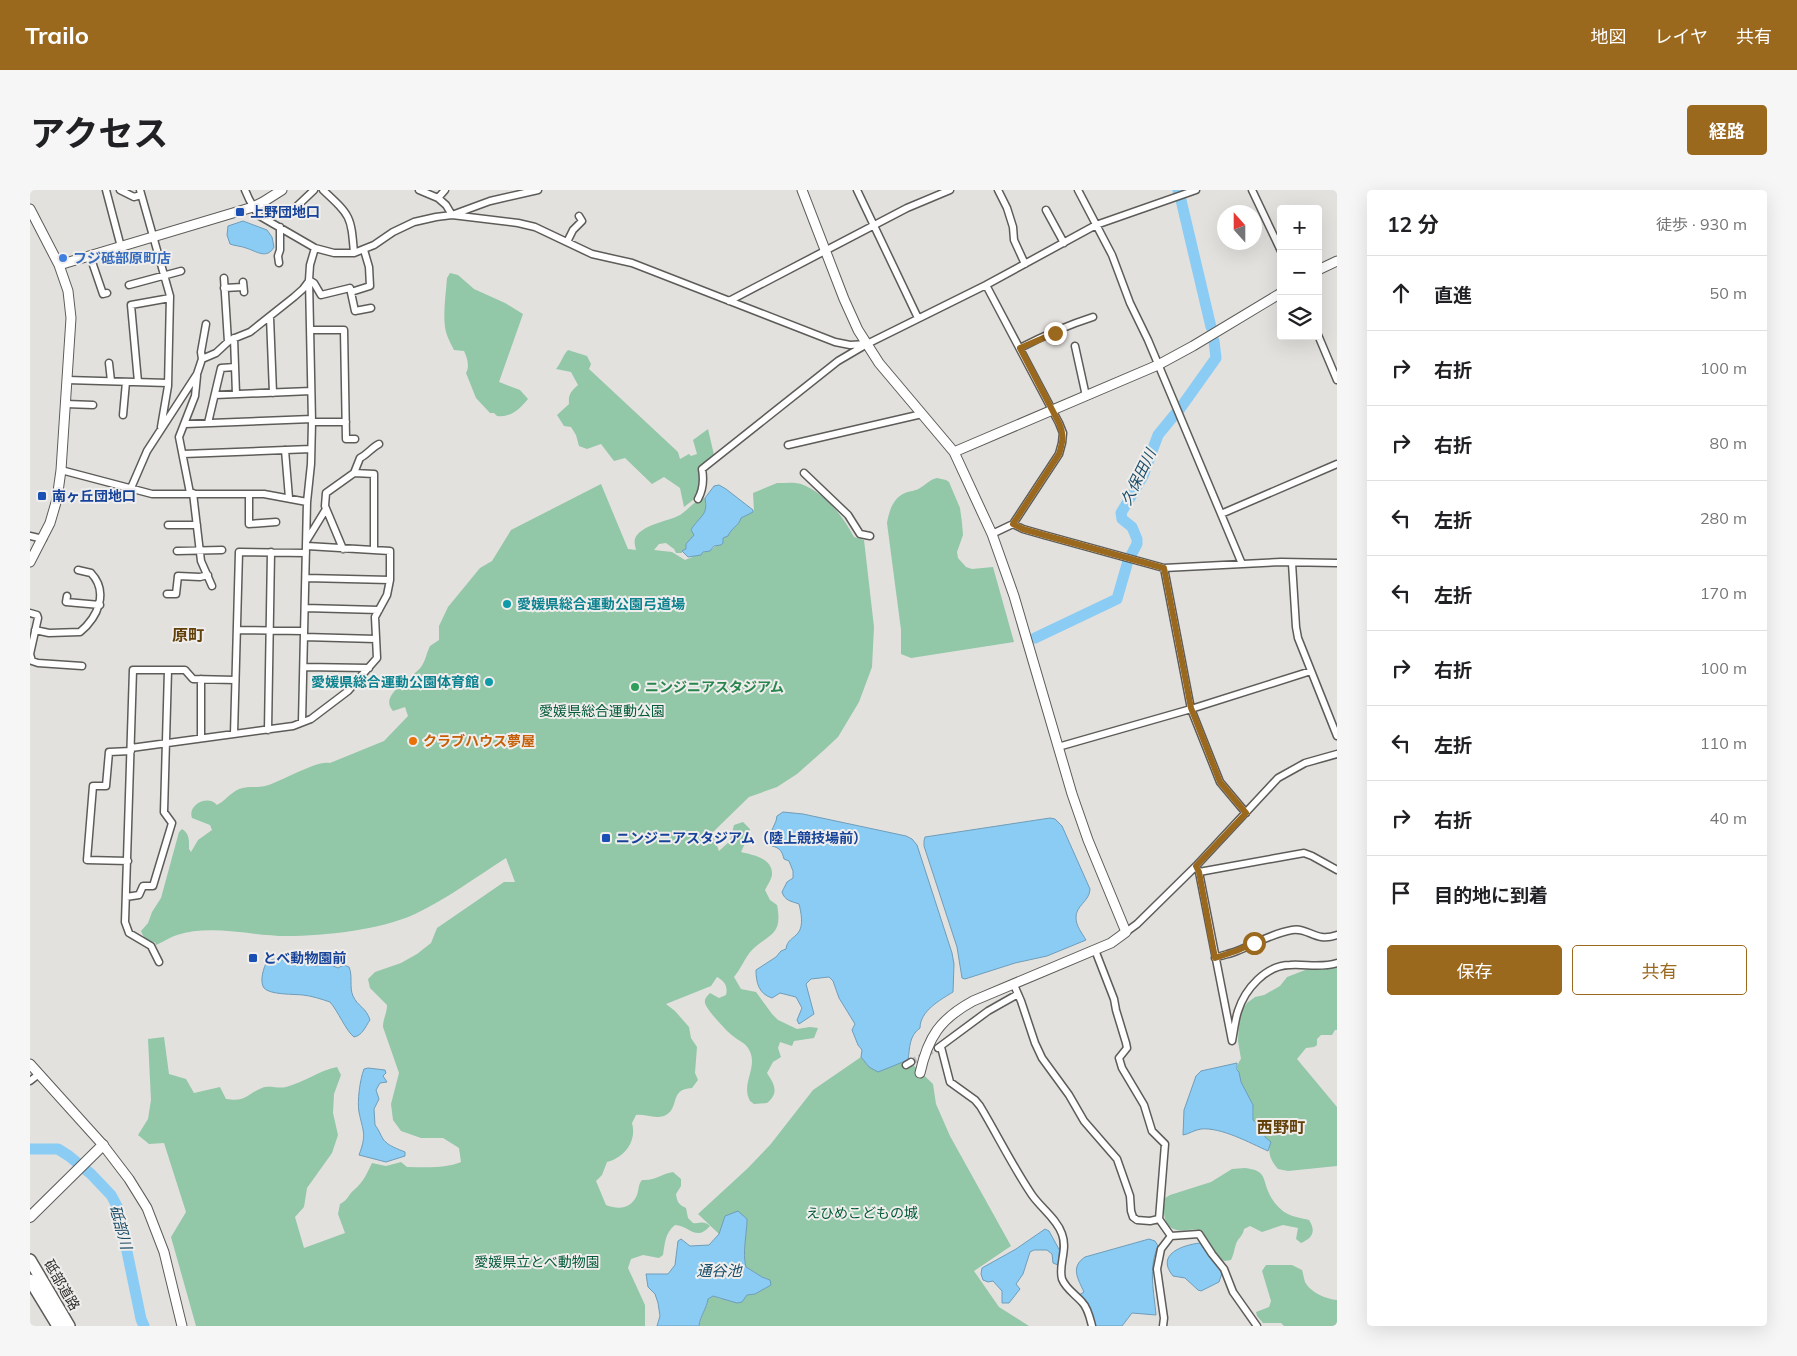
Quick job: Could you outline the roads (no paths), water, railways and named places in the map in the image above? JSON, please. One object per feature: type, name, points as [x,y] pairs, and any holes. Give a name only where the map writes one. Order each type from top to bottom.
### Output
[{"type":"highway","name":"砥部道路","points":[[30,1260],[69,1326]]},
{"type":"highway","name":"砥部道路","points":[[30,1280],[58,1326]]},
{"type":"main road","points":[[30,1217],[103,1145]]},
{"type":"street","points":[[106,190],[121,247]]},
{"type":"street","points":[[120,190],[134,196],[140,192],[170,298],[168,383],[160,431]]},
{"type":"street","points":[[246,190],[258,215],[315,248],[334,253],[354,253],[364,250],[393,232],[414,222],[436,216],[452,215],[518,223],[536,227],[592,254],[632,263],[835,342],[850,345],[866,344]]},
{"type":"street","points":[[60,265],[253,206],[282,190]]},
{"type":"street","points":[[295,208],[314,190]]},
{"type":"street","points":[[323,190],[346,211],[350,219],[354,253]]},
{"type":"street","points":[[419,190],[438,198],[446,205],[452,215]]},
{"type":"street","points":[[438,198],[445,190]]},
{"type":"street","points":[[452,215],[490,201],[538,190]]},
{"type":"street","points":[[802,190],[850,315],[866,344],[878,363],[956,454],[992,534],[1014,596],[1058,747],[1088,840],[1126,932]]},
{"type":"street","points":[[857,190],[918,318]]},
{"type":"street","points":[[729,301],[907,208],[950,190]]},
{"type":"street","points":[[998,190],[1007,208],[1013,227],[1014,240],[1025,264]]},
{"type":"street","points":[[698,499],[704,478],[702,469],[838,361],[866,344],[986,285],[1096,225],[1196,190]]},
{"type":"street","points":[[1252,190],[1281,250]]},
{"type":"street","points":[[1081,191],[1112,255],[1130,303],[1242,564]]},
{"type":"street","points":[[30,209],[34,227],[60,265],[68,291],[71,312],[61,470],[55,510],[43,539],[30,562]]},
{"type":"street","points":[[1046,210],[1064,243]]},
{"type":"street","points":[[567,242],[573,230],[582,221]]},
{"type":"street","points":[[279,263],[280,227]]},
{"type":"street","points":[[302,722],[308,502],[312,449],[309,280],[310,265],[315,248]]},
{"type":"street","points":[[350,292],[370,286],[369,267],[364,250]]},
{"type":"street","points":[[90,256],[103,294],[107,293]]},
{"type":"street","points":[[1322,268],[1337,261]]},
{"type":"street","points":[[129,285],[181,271]]},
{"type":"street","points":[[224,278],[235,367],[236,394]]},
{"type":"street","points":[[309,280],[314,283],[321,295],[350,288],[355,311],[371,308]]},
{"type":"street","points":[[202,358],[216,353],[231,340],[250,332],[303,289],[309,280]]},
{"type":"street","points":[[986,285],[1063,432],[1059,454],[1013,524],[992,534]]},
{"type":"street","points":[[224,288],[243,287]]},
{"type":"street","points":[[956,454],[997,434],[1158,365],[1278,295]]},
{"type":"street","points":[[138,382],[131,305],[170,298]]},
{"type":"street","points":[[270,317],[273,393]]},
{"type":"street","points":[[1020,348],[1055,333],[1065,326],[1093,317]]},
{"type":"street","points":[[206,324],[195,396],[179,437],[192,493],[201,561],[212,586]]},
{"type":"street","points":[[310,330],[344,330],[346,439],[355,439]]},
{"type":"street","points":[[1320,340],[1337,380]]},
{"type":"street","points":[[1075,346],[1086,396]]},
{"type":"street","points":[[109,363],[111,381]]},
{"type":"street","points":[[208,424],[221,368],[235,367]]},
{"type":"street","points":[[131,488],[140,465],[197,374]]},
{"type":"street","points":[[67,380],[168,383]]},
{"type":"street","points":[[123,415],[126,382]]},
{"type":"street","points":[[214,395],[311,391]]},
{"type":"street","points":[[66,404],[93,405]]},
{"type":"street","points":[[788,445],[922,414]]},
{"type":"street","points":[[185,424],[312,420],[346,422]]},
{"type":"street","points":[[343,549],[326,509],[326,493],[354,473],[360,458],[368,454],[370,449],[379,444]]},
{"type":"street","points":[[182,454],[312,449]]},
{"type":"street","points":[[285,450],[289,498]]},
{"type":"street","points":[[1221,514],[1337,464]]},
{"type":"street","points":[[61,470],[152,494],[264,494],[308,502]]},
{"type":"street","points":[[354,473],[374,474],[374,550]]},
{"type":"street","points":[[804,473],[848,514],[860,534],[870,536]]},
{"type":"street","points":[[249,494],[249,524],[276,522]]},
{"type":"street","points":[[307,547],[326,509]]},
{"type":"street","points":[[1013,524],[1030,531],[1164,568],[1242,564],[1337,563]]},
{"type":"street","points":[[168,525],[197,525]]},
{"type":"street","points":[[30,536],[43,539]]},
{"type":"street","points":[[128,861],[87,860],[93,786],[106,786],[109,752],[293,726],[312,719],[348,691],[377,658],[375,617],[387,595],[390,580],[390,551],[307,547],[271,552],[238,552],[234,734]]},
{"type":"street","points":[[178,550],[222,550]]},
{"type":"street","points":[[268,730],[271,552]]},
{"type":"street","points":[[1292,563],[1296,627],[1337,736]]},
{"type":"street","points":[[1164,568],[1191,708],[1220,782],[1246,813]]},
{"type":"street","points":[[35,630],[49,633],[80,632],[98,610],[100,590],[94,576],[91,573],[78,570]]},
{"type":"street","points":[[167,594],[176,594],[178,576],[200,577],[208,575]]},
{"type":"street","points":[[306,578],[390,580]]},
{"type":"street","points":[[66,596],[66,602],[100,605]]},
{"type":"street","points":[[305,608],[379,610]]},
{"type":"street","points":[[30,613],[38,616],[30,654],[32,661],[82,666]]},
{"type":"street","points":[[236,630],[376,639]]},
{"type":"street","points":[[304,667],[369,668]]},
{"type":"street","points":[[159,962],[151,946],[130,933],[126,928],[125,922],[133,670],[185,670],[194,679],[235,680]]},
{"type":"street","points":[[126,897],[139,895],[143,886],[153,886],[172,824],[164,812],[168,670]]},
{"type":"street","points":[[1058,747],[1311,671]]},
{"type":"street","points":[[201,679],[201,738]]},
{"type":"street","points":[[920,1073],[932,1036],[944,1021],[956,1011],[973,1001],[1111,943],[1137,924],[1198,869],[1278,778],[1305,763],[1337,754]]},
{"type":"street","points":[[1198,869],[1304,853],[1337,870]]},
{"type":"street","points":[[1198,869],[1232,1041],[1240,1005],[1251,987],[1267,972],[1283,965],[1325,966],[1337,964]]},
{"type":"street","points":[[1215,958],[1279,933],[1293,930],[1300,930],[1322,938],[1337,935]]},
{"type":"street","points":[[1095,950],[1114,999],[1126,1043],[1127,1048],[1119,1058],[1120,1063],[1144,1106],[1152,1131],[1165,1144],[1159,1219],[1171,1236]]},
{"type":"street","points":[[1014,985],[1042,1058],[1069,1095],[1084,1121],[1117,1159],[1130,1196],[1132,1217],[1137,1220],[1150,1221],[1159,1219]]},
{"type":"street","points":[[1018,994],[988,1011],[940,1047],[950,1082],[980,1106],[1024,1184],[1062,1232],[1065,1250],[1062,1278],[1070,1291],[1083,1302],[1092,1326]]},
{"type":"street","points":[[30,1064],[103,1145],[130,1179],[147,1208],[164,1252],[182,1326]]},
{"type":"street","points":[[30,1081],[39,1074]]},
{"type":"street","points":[[1163,1326],[1164,1318],[1157,1269],[1161,1249],[1171,1236],[1199,1234],[1224,1269],[1232,1292],[1257,1326]]},
{"type":"water","points":[[243,221],[267,230],[272,237],[274,247],[271,251],[261,254],[230,244],[227,235],[228,226]]},
{"type":"water","points":[[719,485],[753,510],[753,512],[741,518],[728,536],[723,538],[721,545],[714,546],[710,551],[703,552],[701,555],[688,557],[682,551],[686,549],[686,544],[694,535],[691,530],[705,511],[705,498],[714,486]]},
{"type":"water","points":[[783,812],[803,814],[906,836],[917,845],[952,953],[954,964],[953,992],[923,1016],[920,1028],[912,1038],[908,1060],[878,1072],[869,1067],[861,1057],[862,1050],[852,1030],[855,1024],[839,998],[833,981],[829,977],[811,979],[806,984],[814,1014],[799,1024],[797,1020],[802,1008],[796,997],[780,993],[772,998],[761,991],[756,970],[786,949],[801,927],[799,904],[787,899],[782,892],[787,882],[793,878],[793,871],[789,861],[784,859],[780,850],[772,846],[768,839],[777,816]]},
{"type":"water","points":[[1050,818],[1055,819],[1062,826],[1090,889],[1088,897],[1076,914],[1077,924],[1086,940],[1047,956],[1015,963],[965,979],[962,978],[957,947],[924,846],[925,837]]},
{"type":"water","points":[[274,959],[296,961],[316,966],[326,963],[338,968],[344,965],[349,967],[353,996],[370,1020],[362,1033],[354,1037],[330,1002],[306,995],[277,993],[264,988],[262,978],[267,961]]},
{"type":"water","points":[[1237,1063],[1241,1082],[1253,1105],[1253,1120],[1264,1130],[1265,1137],[1271,1142],[1268,1151],[1217,1130],[1201,1129],[1183,1135],[1184,1110],[1196,1076],[1201,1071]]},
{"type":"water","points":[[364,1069],[385,1070],[386,1073],[383,1076],[387,1082],[380,1083],[376,1090],[379,1099],[374,1109],[375,1125],[385,1141],[405,1152],[405,1156],[386,1162],[359,1155],[364,1137],[358,1108],[359,1090]]},
{"type":"water","name":"通谷池","points":[[738,1211],[747,1219],[746,1267],[770,1280],[771,1285],[755,1294],[747,1295],[742,1302],[737,1303],[713,1296],[708,1299],[699,1326],[657,1326],[660,1316],[658,1303],[655,1294],[648,1287],[646,1274],[668,1274],[675,1265],[678,1241],[681,1239],[690,1246],[709,1245],[719,1234],[725,1216]]},
{"type":"water","points":[[1045,1229],[1049,1231],[1061,1253],[1058,1265],[1053,1263],[1052,1254],[1047,1250],[1034,1250],[1030,1252],[1023,1274],[1016,1284],[1020,1289],[1009,1303],[1002,1303],[1002,1291],[993,1281],[983,1280],[982,1268],[1016,1249]]},
{"type":"water","points":[[1149,1239],[1155,1241],[1158,1246],[1152,1271],[1156,1315],[1132,1313],[1122,1326],[1095,1326],[1079,1295],[1084,1292],[1077,1273],[1080,1261],[1085,1257]]},
{"type":"water","points":[[1200,1243],[1222,1273],[1219,1282],[1201,1291],[1185,1278],[1173,1276],[1167,1262],[1173,1252],[1186,1246]]},
{"type":"waterway","name":"久保田川","points":[[1181,200],[1211,327]]},
{"type":"waterway","name":"久保田川","points":[[1179,410],[1216,358],[1214,341]]},
{"type":"waterway","name":"久保田川","points":[[1035,638],[1117,599],[1128,561],[1137,544],[1132,527],[1122,519],[1121,513],[1143,476],[1158,435],[1176,413]]},
{"type":"waterway","name":"砥部川","points":[[30,1149],[58,1149],[91,1174],[111,1195],[118,1208],[144,1326]]},
{"type":"tunnel","points":[[911,1062],[938,1048]]},
{"type":"place","name":"上野団地口","points":[[240,212]]},
{"type":"place","name":"フジ砥部原町店","points":[[63,258]]},
{"type":"place","name":"南ヶ丘団地口","points":[[42,496]]},
{"type":"place","name":"愛媛県総合運動公園弓道場","points":[[507,604]]},
{"type":"place","name":"愛媛県総合運動公園体育館","points":[[489,682]]},
{"type":"place","name":"ニンジニアスタジアム","points":[[635,687]]},
{"type":"place","name":"クラブハウス夢屋","points":[[413,741]]},
{"type":"place","name":"ニンジニアスタジアム（陸上競技場前）","points":[[606,838]]},
{"type":"place","name":"とべ動物園前","points":[[253,958]]},
{"type":"district","name":"原町","points":[[188,635]]},
{"type":"district","name":"西野町","points":[[1281,1127]]},
{"type":"park label","name":"愛媛県総合運動公園","points":[[602,711]]},
{"type":"park label","name":"えひめこどもの城","points":[[862,1213]]},
{"type":"park label","name":"愛媛県立とべ動物園","points":[[537,1262]]}]
